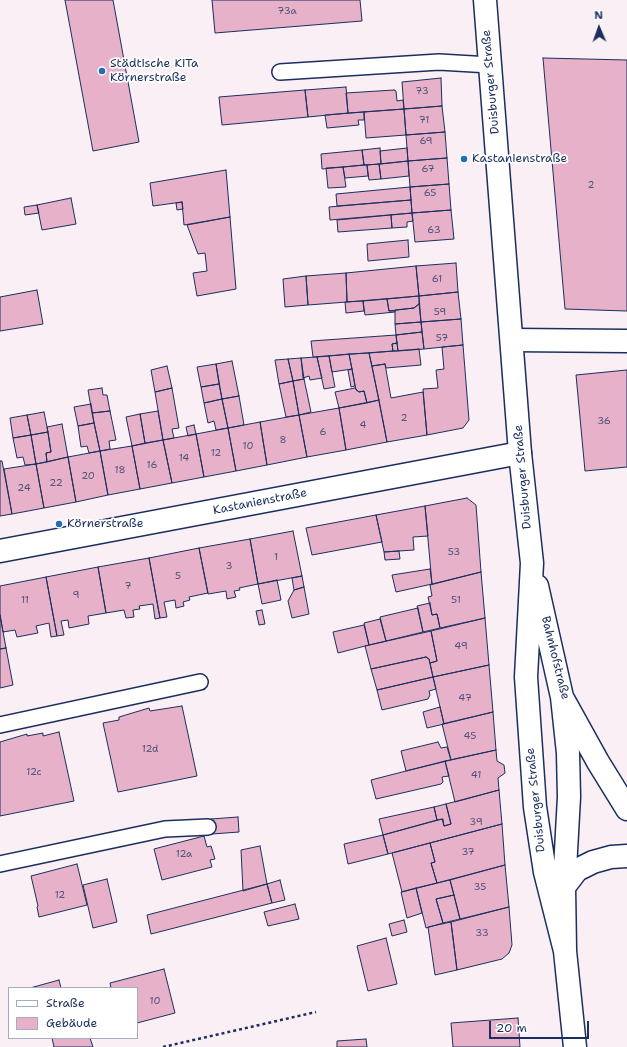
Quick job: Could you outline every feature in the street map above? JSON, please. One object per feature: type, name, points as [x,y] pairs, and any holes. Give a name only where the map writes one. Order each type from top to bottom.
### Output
[{"type":"main road","name":"Duisburger Straße","points":[[485,0],[520,453],[532,563],[526,677],[534,807],[545,872],[565,951]]},
{"type":"main road","points":[[512,340],[627,341]]},
{"type":"main road","name":"Kastanienstraße","points":[[0,551],[520,453]]},
{"type":"main road","name":"Bahnhofstraße","points":[[532,563],[562,697],[598,762],[627,809]]},
{"type":"main road","name":"Duisburger Straße","points":[[562,697],[568,753],[568,796],[564,886],[565,951],[575,1047]]},
{"type":"main road","points":[[564,886],[577,870],[593,862],[611,857],[627,856]]},
{"type":"lane","points":[[280,72],[440,62],[490,65]]},
{"type":"lane","points":[[0,725],[200,682]]},
{"type":"lane","points":[[0,864],[165,829],[208,827]]},
{"type":"path","points":[[163,1047],[316,1012]]},
{"type":"building","name":"Städtische KiTa Körnerstraße","points":[[65,0],[113,0],[139,142],[93,151]]},
{"type":"building","points":[[212,0],[360,0],[362,21],[215,33]]},
{"type":"building","points":[[543,58],[627,60],[627,311],[565,309]]},
{"type":"building","points":[[441,78],[442,106],[404,109],[402,82]]},
{"type":"building","points":[[346,87],[348,113],[308,117],[305,90]]},
{"type":"building","points":[[305,90],[308,117],[222,125],[219,97]]},
{"type":"building","points":[[396,91],[397,101],[403,100],[404,109],[348,113],[346,93]]},
{"type":"building","points":[[442,106],[445,132],[406,135],[404,109]]},
{"type":"building","points":[[404,109],[406,135],[366,138],[364,112]]},
{"type":"building","points":[[364,112],[364,120],[358,120],[359,125],[327,128],[325,115]]},
{"type":"building","points":[[445,132],[447,158],[408,161],[406,135]]},
{"type":"building","points":[[380,148],[381,164],[364,165],[362,150]]},
{"type":"building","points":[[407,148],[408,161],[381,164],[380,151]]},
{"type":"building","points":[[362,150],[364,165],[322,169],[321,154]]},
{"type":"building","points":[[447,158],[449,184],[410,187],[408,161]]},
{"type":"building","points":[[408,161],[409,176],[381,179],[379,164]]},
{"type":"building","points":[[379,164],[381,179],[369,180],[367,165]]},
{"type":"building","points":[[367,165],[368,176],[345,178],[343,167]]},
{"type":"building","points":[[343,167],[346,187],[328,188],[326,168]]},
{"type":"building","points":[[226,170],[230,217],[184,225],[182,202],[153,206],[150,183]]},
{"type":"building","points":[[449,184],[451,210],[412,213],[410,187]]},
{"type":"building","points":[[410,187],[411,200],[337,206],[336,194]]},
{"type":"building","points":[[71,198],[76,224],[42,230],[37,205]]},
{"type":"building","points":[[411,200],[412,213],[330,220],[329,207]]},
{"type":"building","points":[[182,202],[183,209],[177,210],[176,203]]},
{"type":"building","points":[[37,205],[39,213],[25,215],[24,207]]},
{"type":"building","points":[[451,210],[454,239],[415,242],[412,213]]},
{"type":"building","points":[[412,213],[413,221],[407,222],[407,227],[392,228],[391,215]]},
{"type":"building","points":[[391,215],[392,228],[338,232],[337,220]]},
{"type":"building","points":[[230,217],[236,289],[197,296],[193,273],[207,271],[205,253],[198,254],[187,225]]},
{"type":"building","points":[[408,240],[409,257],[368,261],[367,244]]},
{"type":"building","points":[[456,263],[458,292],[419,296],[416,266]]},
{"type":"building","points":[[416,266],[419,296],[347,302],[346,273]]},
{"type":"building","points":[[346,273],[347,302],[308,305],[306,276]]},
{"type":"building","points":[[306,276],[308,305],[285,307],[283,279]]},
{"type":"building","points":[[37,290],[43,324],[0,331],[0,297]]},
{"type":"building","points":[[458,292],[461,319],[421,322],[419,296]]},
{"type":"building","points":[[419,296],[419,304],[414,308],[389,311],[387,299]]},
{"type":"building","points":[[387,299],[389,311],[395,312],[365,315],[363,301]]},
{"type":"building","points":[[363,301],[364,311],[346,313],[345,302]]},
{"type":"building","points":[[419,304],[421,322],[395,324],[395,310],[414,308]]},
{"type":"building","points":[[461,319],[463,345],[424,349],[421,322]]},
{"type":"building","points":[[421,322],[422,332],[396,335],[395,324]]},
{"type":"building","points":[[422,332],[424,349],[398,351],[396,335]]},
{"type":"building","points":[[396,335],[397,343],[392,344],[393,351],[313,357],[311,341]]},
{"type":"building","points":[[397,343],[398,351],[393,351],[392,344]]},
{"type":"building","points":[[463,345],[469,420],[463,428],[427,435],[423,389],[438,388],[436,370],[444,369],[442,347]]},
{"type":"building","points":[[419,349],[421,365],[386,368],[385,364],[372,366],[369,353]]},
{"type":"building","points":[[369,353],[379,400],[367,403],[364,391],[359,392],[356,390],[349,354]]},
{"type":"building","points":[[349,354],[352,369],[332,372],[329,356]]},
{"type":"building","points":[[329,356],[335,387],[324,389],[317,357]]},
{"type":"building","points":[[317,357],[322,378],[310,380],[309,376],[303,378],[301,358]]},
{"type":"building","points":[[301,358],[304,379],[293,381],[288,359]]},
{"type":"building","points":[[288,359],[293,381],[279,384],[275,360]]},
{"type":"building","points":[[232,361],[239,396],[222,399],[216,364]]},
{"type":"building","points":[[216,364],[219,384],[201,387],[197,367]]},
{"type":"building","points":[[385,364],[391,398],[423,392],[427,435],[387,442],[372,366]]},
{"type":"building","points":[[167,366],[172,388],[155,392],[151,370]]},
{"type":"building","points":[[352,369],[355,386],[351,387],[348,370]]},
{"type":"building","points":[[627,370],[627,467],[585,471],[576,375]]},
{"type":"building","points":[[304,379],[311,412],[299,415],[293,381]]},
{"type":"building","points":[[293,381],[299,415],[286,417],[279,384]]},
{"type":"building","points":[[219,384],[222,399],[204,403],[201,387]]},
{"type":"building","points":[[102,388],[103,395],[107,395],[110,411],[92,413],[88,390]]},
{"type":"building","points":[[172,388],[179,428],[172,429],[174,438],[163,440],[155,392]]},
{"type":"building","points":[[355,388],[359,392],[364,391],[367,403],[339,408],[335,392]]},
{"type":"building","points":[[239,396],[244,425],[228,428],[222,399]]},
{"type":"building","points":[[222,399],[228,428],[216,430],[214,421],[208,423],[204,403]]},
{"type":"building","points":[[379,400],[387,442],[346,450],[339,408]]},
{"type":"building","points":[[91,404],[94,423],[78,426],[74,407]]},
{"type":"building","points":[[339,408],[346,450],[307,457],[299,415]]},
{"type":"building","points":[[110,411],[116,440],[109,441],[110,449],[100,451],[92,413]]},
{"type":"building","points":[[158,411],[163,440],[145,443],[140,414]]},
{"type":"building","points":[[44,412],[48,432],[31,435],[27,415]]},
{"type":"building","points":[[140,414],[145,443],[132,446],[126,417]]},
{"type":"building","points":[[27,415],[31,435],[13,438],[10,418]]},
{"type":"building","points":[[299,415],[307,457],[267,465],[260,422]]},
{"type":"building","points":[[260,422],[267,465],[236,471],[228,428]]},
{"type":"building","points":[[94,423],[100,451],[89,453],[87,446],[81,447],[78,426]]},
{"type":"building","points":[[62,424],[68,457],[47,462],[46,453],[51,452],[47,427]]},
{"type":"building","points":[[194,425],[196,434],[188,436],[186,427]]},
{"type":"building","points":[[228,428],[236,471],[204,477],[196,434]]},
{"type":"building","points":[[48,432],[51,452],[46,453],[47,462],[36,464],[31,435]]},
{"type":"building","points":[[196,434],[204,477],[172,483],[163,440]]},
{"type":"building","points":[[31,435],[36,464],[25,465],[23,457],[17,458],[13,438]]},
{"type":"building","points":[[163,440],[172,483],[140,489],[132,446]]},
{"type":"building","points":[[132,446],[140,489],[108,495],[100,451]]},
{"type":"building","points":[[100,451],[108,495],[76,502],[68,457]]},
{"type":"building","points":[[68,457],[76,502],[44,508],[36,464]]},
{"type":"building","points":[[0,461],[2,461],[12,514],[0,516]]},
{"type":"building","points":[[36,464],[44,508],[12,514],[4,469]]},
{"type":"building","points":[[467,498],[476,505],[481,572],[432,584],[425,506]]},
{"type":"building","points":[[425,506],[428,536],[413,537],[414,550],[384,552],[376,515]]},
{"type":"building","points":[[376,515],[382,542],[312,555],[306,528]]},
{"type":"building","points":[[293,531],[302,576],[258,584],[250,539]]},
{"type":"building","points":[[250,539],[258,584],[239,588],[240,590],[234,591],[236,597],[227,599],[226,591],[208,594],[199,548]]},
{"type":"building","points":[[199,548],[208,593],[189,597],[190,600],[183,602],[184,606],[176,608],[175,600],[164,602],[167,617],[160,618],[149,558]]},
{"type":"building","points":[[399,551],[400,559],[385,560],[384,552]]},
{"type":"building","points":[[149,558],[160,618],[155,619],[153,604],[139,606],[140,609],[133,610],[134,617],[126,618],[124,610],[106,613],[98,567]]},
{"type":"building","points":[[98,567],[106,613],[88,616],[89,624],[69,628],[68,620],[61,621],[64,635],[57,636],[46,577]]},
{"type":"building","points":[[430,569],[432,584],[396,592],[392,575]]},
{"type":"building","points":[[481,572],[485,618],[440,628],[437,614],[432,615],[428,597],[432,596],[430,585]]},
{"type":"building","points":[[302,576],[304,587],[294,590],[292,578]]},
{"type":"building","points":[[46,577],[57,636],[51,637],[49,623],[36,626],[38,633],[17,637],[15,630],[3,632],[0,615],[0,586]]},
{"type":"building","points":[[277,580],[281,600],[262,604],[258,584]]},
{"type":"building","points":[[304,587],[309,614],[292,618],[288,601],[294,590]]},
{"type":"building","points":[[430,603],[432,615],[437,614],[440,628],[423,632],[417,606]]},
{"type":"building","points":[[418,608],[423,632],[386,641],[380,617]]},
{"type":"building","points":[[262,610],[265,624],[259,625],[256,611]]},
{"type":"building","points":[[0,615],[6,648],[0,649]]},
{"type":"building","points":[[485,618],[489,665],[433,677],[430,663],[437,661],[431,631]]},
{"type":"building","points":[[380,619],[386,641],[369,645],[364,623]]},
{"type":"building","points":[[364,625],[369,645],[338,653],[333,632]]},
{"type":"building","points":[[431,631],[437,661],[430,663],[429,659],[426,657],[371,669],[365,646]]},
{"type":"building","points":[[6,648],[13,685],[0,688],[0,649]]},
{"type":"building","points":[[426,657],[429,659],[433,677],[377,690],[371,669]]},
{"type":"building","points":[[489,665],[493,712],[444,724],[433,677]]},
{"type":"building","points":[[433,677],[436,689],[429,691],[430,695],[428,699],[382,710],[377,690]]},
{"type":"building","points":[[182,706],[197,776],[118,792],[103,723],[119,720],[119,717],[149,708],[150,711]]},
{"type":"building","points":[[440,707],[444,724],[427,728],[423,712]]},
{"type":"building","points":[[493,712],[496,750],[451,760],[442,724]]},
{"type":"building","points":[[59,732],[74,801],[0,816],[0,742],[27,734],[27,736],[43,733],[43,736]]},
{"type":"building","points":[[438,742],[441,748],[447,747],[451,760],[406,771],[401,751]]},
{"type":"building","points":[[496,750],[497,761],[504,765],[505,773],[498,778],[499,790],[455,802],[445,761]]},
{"type":"building","points":[[445,761],[449,776],[442,777],[443,782],[441,784],[376,799],[371,780]]},
{"type":"building","points":[[499,790],[502,824],[388,854],[383,835],[442,819],[444,826],[451,824],[446,804]]},
{"type":"building","points":[[446,804],[451,824],[444,826],[443,819],[437,820],[434,807]]},
{"type":"building","points":[[434,807],[437,820],[383,835],[379,819]]},
{"type":"building","points":[[238,817],[239,832],[212,834],[211,819]]},
{"type":"building","points":[[502,824],[505,865],[437,883],[431,863],[435,862],[430,843]]},
{"type":"building","points":[[383,835],[388,854],[348,864],[344,844]]},
{"type":"building","points":[[204,836],[207,847],[211,846],[215,859],[210,860],[212,867],[162,880],[154,849]]},
{"type":"building","points":[[430,843],[435,862],[431,863],[437,883],[402,892],[392,853]]},
{"type":"building","points":[[260,846],[267,884],[243,891],[241,850]]},
{"type":"building","points":[[77,864],[87,905],[39,917],[31,876]]},
{"type":"building","points":[[505,865],[509,907],[460,919],[450,880]]},
{"type":"building","points":[[107,879],[117,922],[93,928],[83,885]]},
{"type":"building","points":[[280,880],[285,900],[272,903],[267,884]]},
{"type":"building","points":[[450,880],[454,895],[436,899],[443,923],[426,928],[416,888]]},
{"type":"building","points":[[267,884],[272,903],[151,934],[147,915]]},
{"type":"building","points":[[416,888],[422,913],[407,918],[401,892]]},
{"type":"building","points":[[454,895],[460,919],[443,923],[436,899]]},
{"type":"building","points":[[295,904],[299,919],[268,926],[264,912]]},
{"type":"building","points":[[509,907],[512,945],[509,953],[502,959],[457,970],[451,922]]},
{"type":"building","points":[[404,920],[407,932],[392,936],[389,924]]},
{"type":"building","points":[[451,922],[457,970],[435,975],[428,927]]},
{"type":"building","points":[[386,938],[397,984],[368,991],[357,946]]},
{"type":"building","points":[[164,969],[175,1013],[138,1023],[138,987],[111,987],[110,983]]},
{"type":"building","points":[[59,980],[61,987],[34,987]]},
{"type":"building","points":[[518,1018],[520,1047],[453,1047],[451,1023]]},
{"type":"building","points":[[52,1039],[90,1039],[93,1047],[54,1047]]},
{"type":"building","points":[[366,1039],[367,1047],[337,1047],[337,1041]]},
{"type":"place","name":"Städtische KiTa Körnerstraße","points":[[102,71]]},
{"type":"place","name":"Kastanienstraße","points":[[464,159]]},
{"type":"place","name":"Körnerstraße","points":[[59,524]]}]
